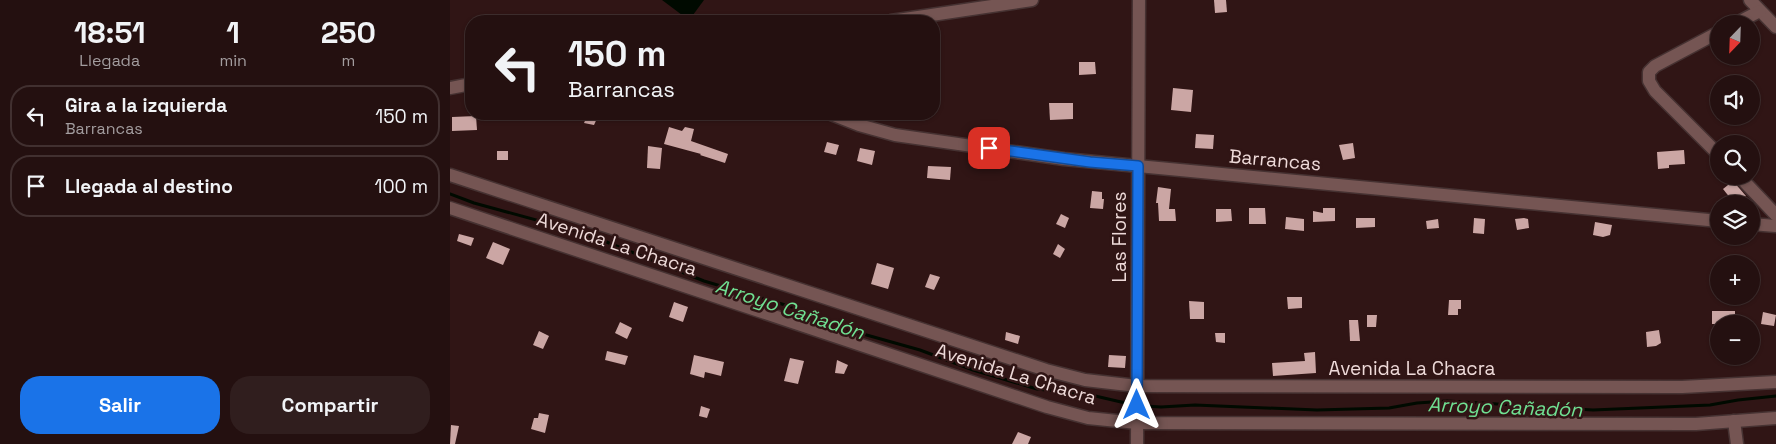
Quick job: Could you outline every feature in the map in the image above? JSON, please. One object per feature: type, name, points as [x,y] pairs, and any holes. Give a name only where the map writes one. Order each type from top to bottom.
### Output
[{"type":"street","points":[[931,15],[1032,0]]},
{"type":"street","name":"Las Flores","points":[[1136,444],[1139,0]]},
{"type":"street","points":[[1750,0],[1776,28]]},
{"type":"street","points":[[1751,15],[1760,10]]},
{"type":"street","points":[[1710,37],[1655,66],[1649,72],[1649,81],[1655,91],[1710,146]]},
{"type":"street","points":[[450,88],[465,85]]},
{"type":"street","name":"Barrancas","points":[[845,120],[859,126],[895,135],[1064,159],[1710,220]]},
{"type":"street","name":"Avenida La Chacra","points":[[450,175],[1046,370],[1085,380],[1137,386],[1682,387],[1776,382]]},
{"type":"street","points":[[1748,185],[1776,215]]},
{"type":"street","name":"Avenida La Chacra","points":[[450,208],[1047,406],[1097,419],[1137,423],[1696,424],[1776,418]]},
{"type":"street","points":[[1760,225],[1776,226]]},
{"type":"street","points":[[1734,421],[1737,444]]},
{"type":"shaded area","points":[[662,0],[704,0],[693,15],[682,15]]},
{"type":"building","points":[[1214,0],[1226,0],[1227,12],[1215,13]]},
{"type":"building","points":[[1079,62],[1095,62],[1096,74],[1079,75]]},
{"type":"building","points":[[1173,88],[1193,90],[1191,112],[1171,110]]},
{"type":"building","points":[[1049,103],[1073,103],[1073,119],[1050,120]]},
{"type":"building","points":[[465,116],[465,120],[476,120],[477,130],[452,131],[452,117]]},
{"type":"building","points":[[585,120],[596,120],[594,125],[584,123]]},
{"type":"building","points":[[669,127],[682,131],[685,127],[694,129],[691,141],[728,154],[725,163],[664,144]]},
{"type":"building","points":[[1196,134],[1214,135],[1213,149],[1195,148]]},
{"type":"building","points":[[827,142],[839,145],[836,155],[824,152]]},
{"type":"building","points":[[1353,143],[1355,158],[1343,160],[1339,145]]},
{"type":"building","points":[[648,146],[662,148],[660,169],[647,168]]},
{"type":"building","points":[[860,148],[875,151],[872,165],[857,161]]},
{"type":"building","points":[[1684,150],[1685,164],[1669,165],[1669,168],[1658,169],[1657,152]]},
{"type":"building","points":[[497,151],[508,151],[508,160],[497,160]]},
{"type":"building","points":[[928,166],[951,167],[950,180],[927,178]]},
{"type":"building","points":[[1728,185],[1736,185],[1745,195],[1728,195],[1723,189]]},
{"type":"building","points":[[1158,187],[1171,189],[1169,209],[1175,209],[1176,221],[1159,221],[1158,203],[1156,203]]},
{"type":"building","points":[[1092,191],[1102,192],[1102,199],[1104,199],[1103,209],[1090,208]]},
{"type":"building","points":[[1249,208],[1265,208],[1266,224],[1249,224]]},
{"type":"building","points":[[1323,208],[1335,208],[1335,221],[1313,222],[1313,211],[1323,213]]},
{"type":"building","points":[[1216,209],[1231,209],[1232,221],[1216,222]]},
{"type":"building","points":[[1061,214],[1069,218],[1065,228],[1056,224]]},
{"type":"building","points":[[1286,217],[1304,219],[1304,231],[1285,229]]},
{"type":"building","points":[[1356,218],[1375,218],[1375,227],[1356,228]]},
{"type":"building","points":[[1474,218],[1485,219],[1484,234],[1473,233]]},
{"type":"building","points":[[1438,219],[1439,228],[1427,229],[1426,221]]},
{"type":"building","points":[[1515,219],[1528,219],[1529,228],[1517,230]]},
{"type":"building","points":[[1595,222],[1612,225],[1610,235],[1603,237],[1593,235]]},
{"type":"building","points":[[459,234],[474,238],[471,246],[457,241]]},
{"type":"building","points":[[493,242],[510,249],[503,265],[486,258]]},
{"type":"building","points":[[1058,244],[1065,249],[1060,258],[1053,254]]},
{"type":"building","points":[[877,263],[894,268],[888,289],[871,284]]},
{"type":"building","points":[[930,274],[940,277],[934,290],[925,287]]},
{"type":"building","points":[[1287,297],[1302,297],[1302,308],[1288,309]]},
{"type":"building","points":[[1449,300],[1461,300],[1461,309],[1458,309],[1458,315],[1448,315]]},
{"type":"building","points":[[1189,301],[1204,302],[1204,319],[1190,319]]},
{"type":"building","points":[[674,302],[688,307],[683,322],[669,317]]},
{"type":"building","points":[[1712,311],[1735,311],[1735,315],[1712,315]]},
{"type":"building","points":[[1763,312],[1776,315],[1774,326],[1761,324]]},
{"type":"building","points":[[1367,315],[1377,315],[1376,327],[1367,327]]},
{"type":"building","points":[[1349,320],[1358,320],[1360,341],[1350,341]]},
{"type":"building","points":[[620,322],[632,328],[627,339],[615,333]]},
{"type":"building","points":[[1659,330],[1661,343],[1656,346],[1647,347],[1646,332]]},
{"type":"building","points":[[539,331],[549,336],[543,349],[533,345]]},
{"type":"building","points":[[1006,332],[1020,336],[1018,344],[1005,340]]},
{"type":"building","points":[[1215,333],[1225,333],[1225,343],[1216,342]]},
{"type":"building","points":[[607,351],[628,356],[625,365],[605,360]]},
{"type":"building","points":[[1315,352],[1316,373],[1273,376],[1272,363],[1305,361],[1304,353]]},
{"type":"building","points":[[694,355],[724,362],[721,376],[705,372],[704,378],[690,374]]},
{"type":"building","points":[[1109,355],[1126,356],[1125,368],[1108,367]]},
{"type":"building","points":[[790,358],[804,361],[798,384],[784,381]]},
{"type":"building","points":[[837,360],[848,365],[844,374],[835,373]]},
{"type":"building","points":[[701,406],[710,409],[707,418],[699,416]]},
{"type":"building","points":[[539,413],[549,415],[545,433],[531,429],[534,418],[538,418]]},
{"type":"building","points":[[451,425],[459,426],[455,444],[450,444]]},
{"type":"building","points":[[1018,432],[1031,437],[1028,444],[1012,444]]},
{"type":"waterway","name":"Arroyo Cañadón","points":[[450,194],[474,203],[599,239],[704,281],[792,307],[863,334],[920,350],[973,370],[1037,389],[1091,395],[1134,405]]},
{"type":"waterway","name":"Arroyo Cañadón","points":[[1144,406],[1195,405],[1317,410],[1389,408],[1417,403],[1447,401],[1593,410],[1710,405],[1776,396]]},
{"type":"route","points":[[989,148],[1090,162],[1138,166],[1137,405]]}]
